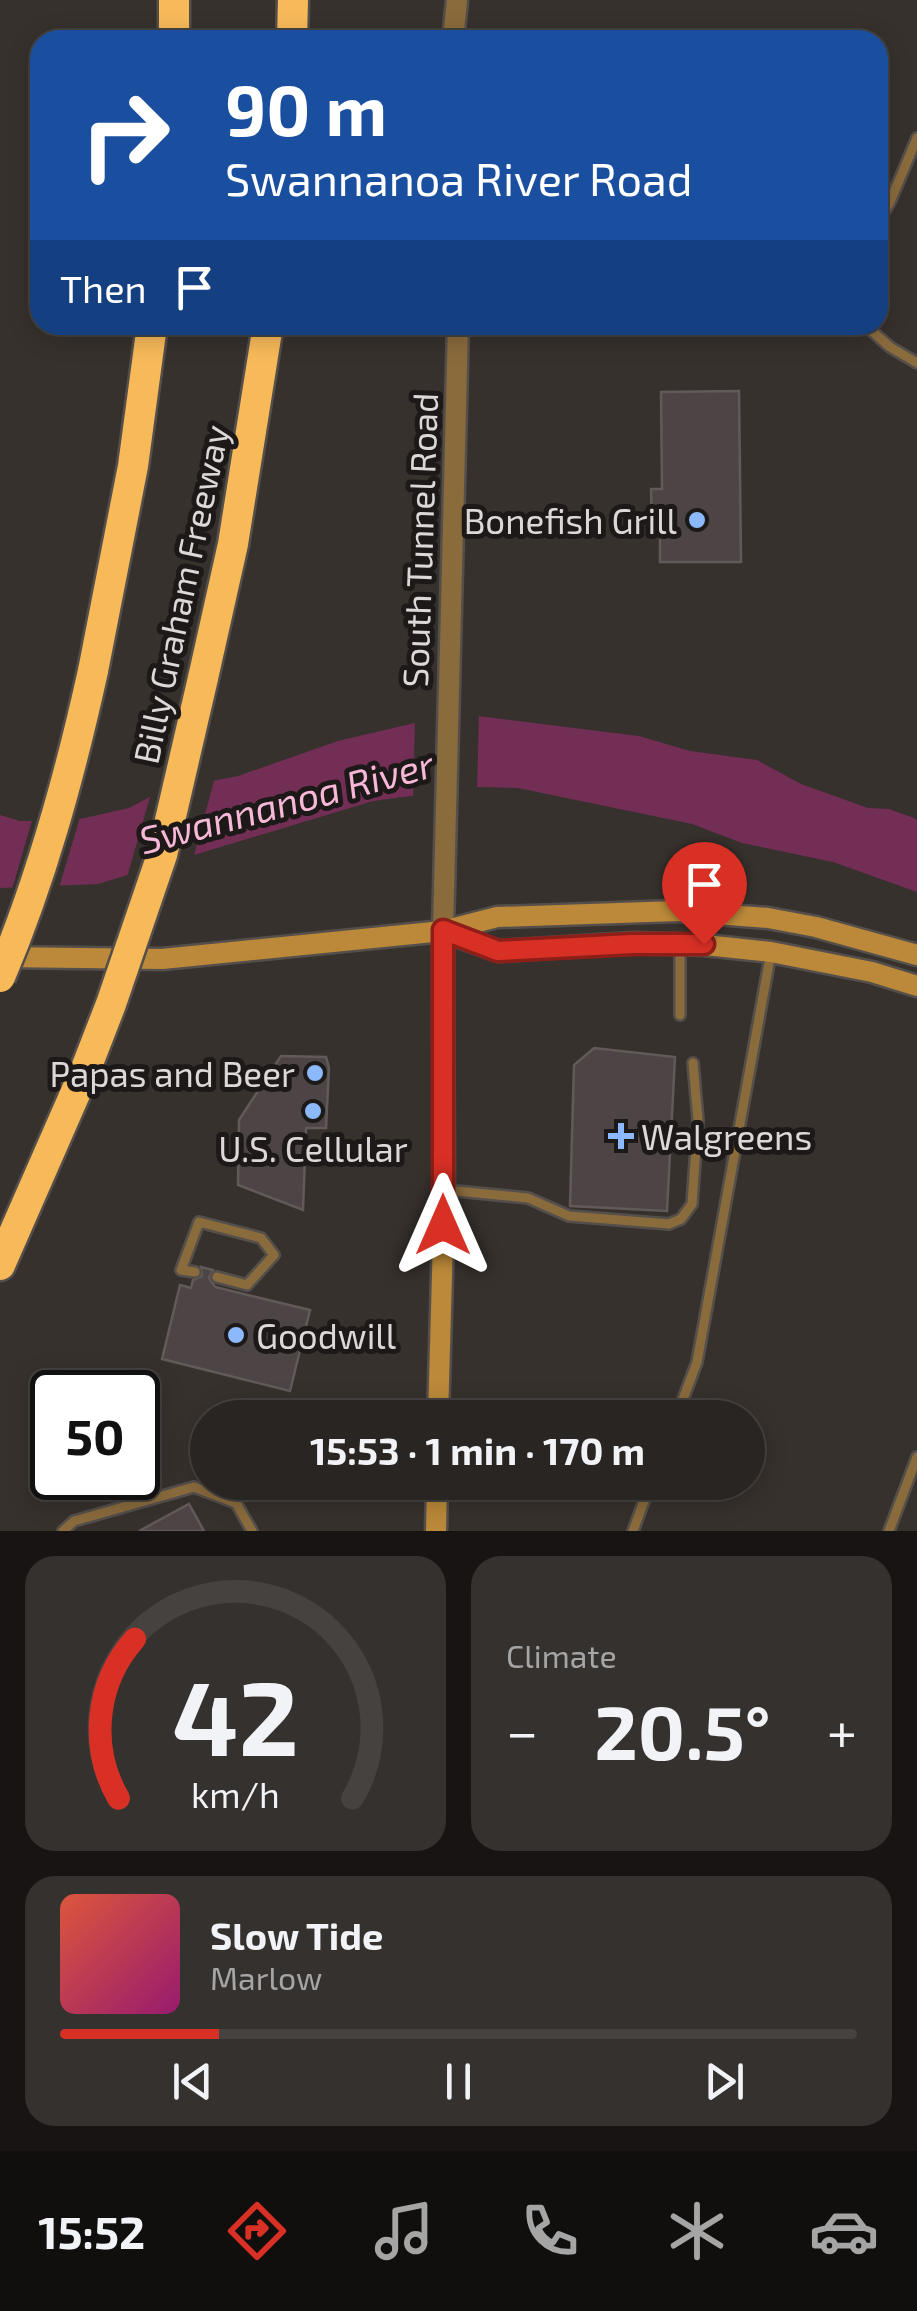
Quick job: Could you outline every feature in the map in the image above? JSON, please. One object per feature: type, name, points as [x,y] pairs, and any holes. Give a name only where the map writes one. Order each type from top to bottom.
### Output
[{"type":"highway","points":[[174,0],[174,30]]},
{"type":"highway","points":[[292,30],[293,0]]},
{"type":"highway","name":"Billy Graham Freeway","points":[[0,977],[46,853],[72,764],[133,466],[151,335]]},
{"type":"highway","name":"Billy Graham Freeway","points":[[0,1265],[112,1004],[162,855],[233,544],[266,335]]},
{"type":"main road","points":[[0,957],[162,960],[443,930],[496,917],[677,911],[768,918],[816,927],[917,956]]},
{"type":"main road","points":[[443,930],[498,951],[680,944],[771,952],[858,969],[917,986]]},
{"type":"main road","name":"South Tunnel Road","points":[[438,1400],[444,1190],[443,930]]},
{"type":"main road","points":[[436,1531],[437,1500]]},
{"type":"street","points":[[454,30],[457,0]]},
{"type":"street","name":"South Tunnel Road","points":[[443,930],[458,335]]},
{"type":"lane","points":[[888,205],[917,138]]},
{"type":"lane","points":[[876,335],[917,364]]},
{"type":"lane","points":[[680,944],[680,1015]]},
{"type":"lane","points":[[682,1400],[696,1362],[771,952]]},
{"type":"lane","points":[[444,1190],[528,1198],[569,1216],[669,1224],[681,1220],[692,1204],[698,1120],[693,1062]]},
{"type":"lane","points":[[195,1272],[181,1270],[199,1222],[261,1238],[274,1255],[247,1286],[216,1277]]},
{"type":"lane","points":[[889,1531],[917,1457]]},
{"type":"lane","points":[[63,1531],[74,1520],[194,1487],[236,1503],[252,1531]]},
{"type":"lane","points":[[633,1531],[645,1500]]},
{"type":"water","name":"Swannanoa River","points":[[470,715],[639,736],[690,751],[757,760],[801,784],[868,808],[889,809],[914,818],[917,892],[833,862],[742,843],[692,824],[518,788],[478,787],[373,801],[98,884],[0,888],[0,815],[20,821],[71,821],[129,808],[161,791],[238,776],[338,741]]},
{"type":"pier","points":[[479,711],[477,792],[413,801],[415,718]]},
{"type":"pier","points":[[215,777],[192,863],[126,881],[152,790]]},
{"type":"pier","points":[[81,814],[58,891],[11,893],[33,817]]},
{"type":"building","points":[[739,391],[741,562],[660,562],[660,530],[652,530],[651,489],[662,489],[661,392]]},
{"type":"building","name":"Walgreens","points":[[594,1048],[675,1057],[667,1211],[570,1206],[574,1065]]},
{"type":"building","points":[[281,1056],[326,1057],[329,1068],[326,1128],[306,1128],[303,1210],[238,1185],[239,1120]]},
{"type":"building","name":"Goodwill","points":[[201,1267],[213,1270],[209,1278],[215,1287],[310,1310],[290,1391],[162,1359],[180,1285],[191,1288],[193,1280],[202,1276]]},
{"type":"building","points":[[189,1504],[204,1531],[139,1531]]},
{"type":"place","name":"Bonefish Grill","points":[[697,520]]},
{"type":"place","name":"Papas and Beer","points":[[315,1073]]},
{"type":"place","name":"U.S. Cellular","points":[[313,1111]]},
{"type":"place","name":"Walgreens","points":[[621,1136]]},
{"type":"place","name":"Goodwill","points":[[236,1335]]},
{"type":"route","points":[[443,1225],[443,930],[498,951],[704,944]]}]
